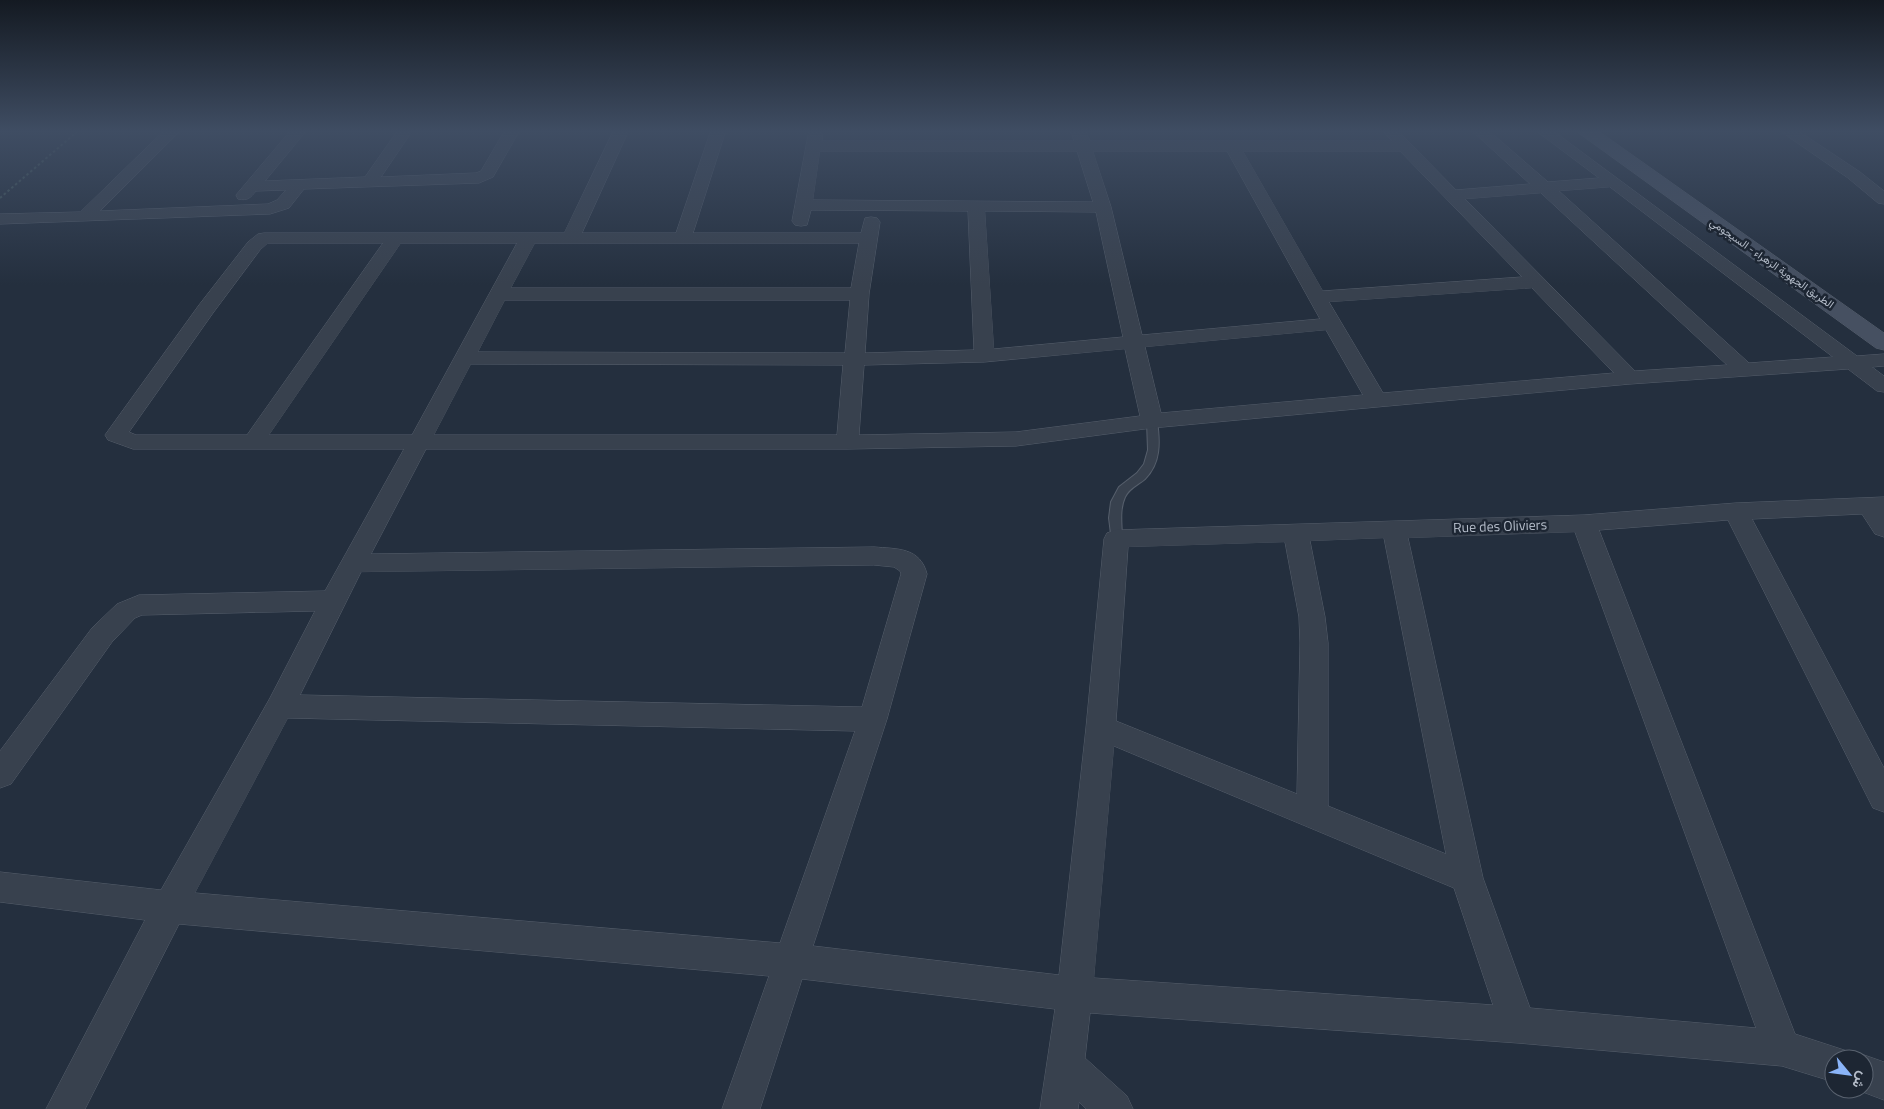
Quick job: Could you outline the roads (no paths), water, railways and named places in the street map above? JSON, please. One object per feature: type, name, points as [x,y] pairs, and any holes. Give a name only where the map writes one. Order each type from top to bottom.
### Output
[{"type":"main road","name":"الطريق الجهوية الزهراء - السيجومي","points":[[1658,182],[1884,343]]},
{"type":"street","points":[[85,217],[121,182]]},
{"type":"street","points":[[230,211],[256,182]]},
{"type":"street","points":[[252,186],[392,182]]},
{"type":"street","points":[[571,237],[597,182]]},
{"type":"street","points":[[683,237],[701,182]]},
{"type":"street","points":[[796,238],[805,205],[808,182]]},
{"type":"street","points":[[1095,182],[1103,207],[1152,421]]},
{"type":"street","points":[[1252,182],[1377,400]]},
{"type":"street","points":[[1440,182],[1630,378]]},
{"type":"street","points":[[1538,182],[1744,370]]},
{"type":"street","points":[[1452,194],[1614,182],[1884,386]]},
{"type":"street","points":[[1862,182],[1884,199]]},
{"type":"street","points":[[0,220],[262,210],[279,207],[299,185]]},
{"type":"street","points":[[805,205],[1103,207]]},
{"type":"street","points":[[847,442],[860,294],[873,205]]},
{"type":"street","points":[[976,206],[984,356]]},
{"type":"street","points":[[868,238],[283,237],[262,239],[254,246],[206,309],[116,434],[120,438],[133,442],[847,442],[1016,439],[1152,421],[1377,400],[1630,378],[1884,360]]},
{"type":"street","points":[[254,442],[396,238]]},
{"type":"street","points":[[65,1109],[170,907],[280,706],[353,563],[529,238]]},
{"type":"street","points":[[1317,297],[1536,282]]},
{"type":"street","points":[[499,294],[860,294]]},
{"type":"street","points":[[465,358],[854,359],[984,356],[1133,344],[1333,324]]},
{"type":"street","points":[[1876,505],[1884,528]]},
{"type":"street","name":"Rue des Oliviers","points":[[1116,539],[1584,523],[1736,511],[1876,505]]},
{"type":"street","points":[[1736,511],[1884,798]]},
{"type":"street","points":[[1584,523],[1782,1048]]},
{"type":"street","points":[[1394,530],[1467,878],[1518,1025]]},
{"type":"street","points":[[1296,533],[1312,617],[1314,642],[1312,815]]},
{"type":"street","points":[[1059,1109],[1075,994],[1101,728],[1116,539]]},
{"type":"street","points":[[353,563],[874,556],[900,558],[912,566],[914,574],[873,719],[741,1109]]},
{"type":"street","points":[[0,776],[102,635],[132,608],[139,605],[333,601]]},
{"type":"street","points":[[280,706],[873,719]]},
{"type":"street","points":[[1101,728],[1467,878]]},
{"type":"street","points":[[0,887],[170,907],[791,961],[1075,994],[1518,1025],[1782,1048],[1824,1061]]},
{"type":"street","points":[[1064,1064],[1114,1109]]},
{"type":"lane","points":[[1116,539],[1118,499],[1123,490],[1142,475],[1150,463],[1155,447],[1152,421]]}]
